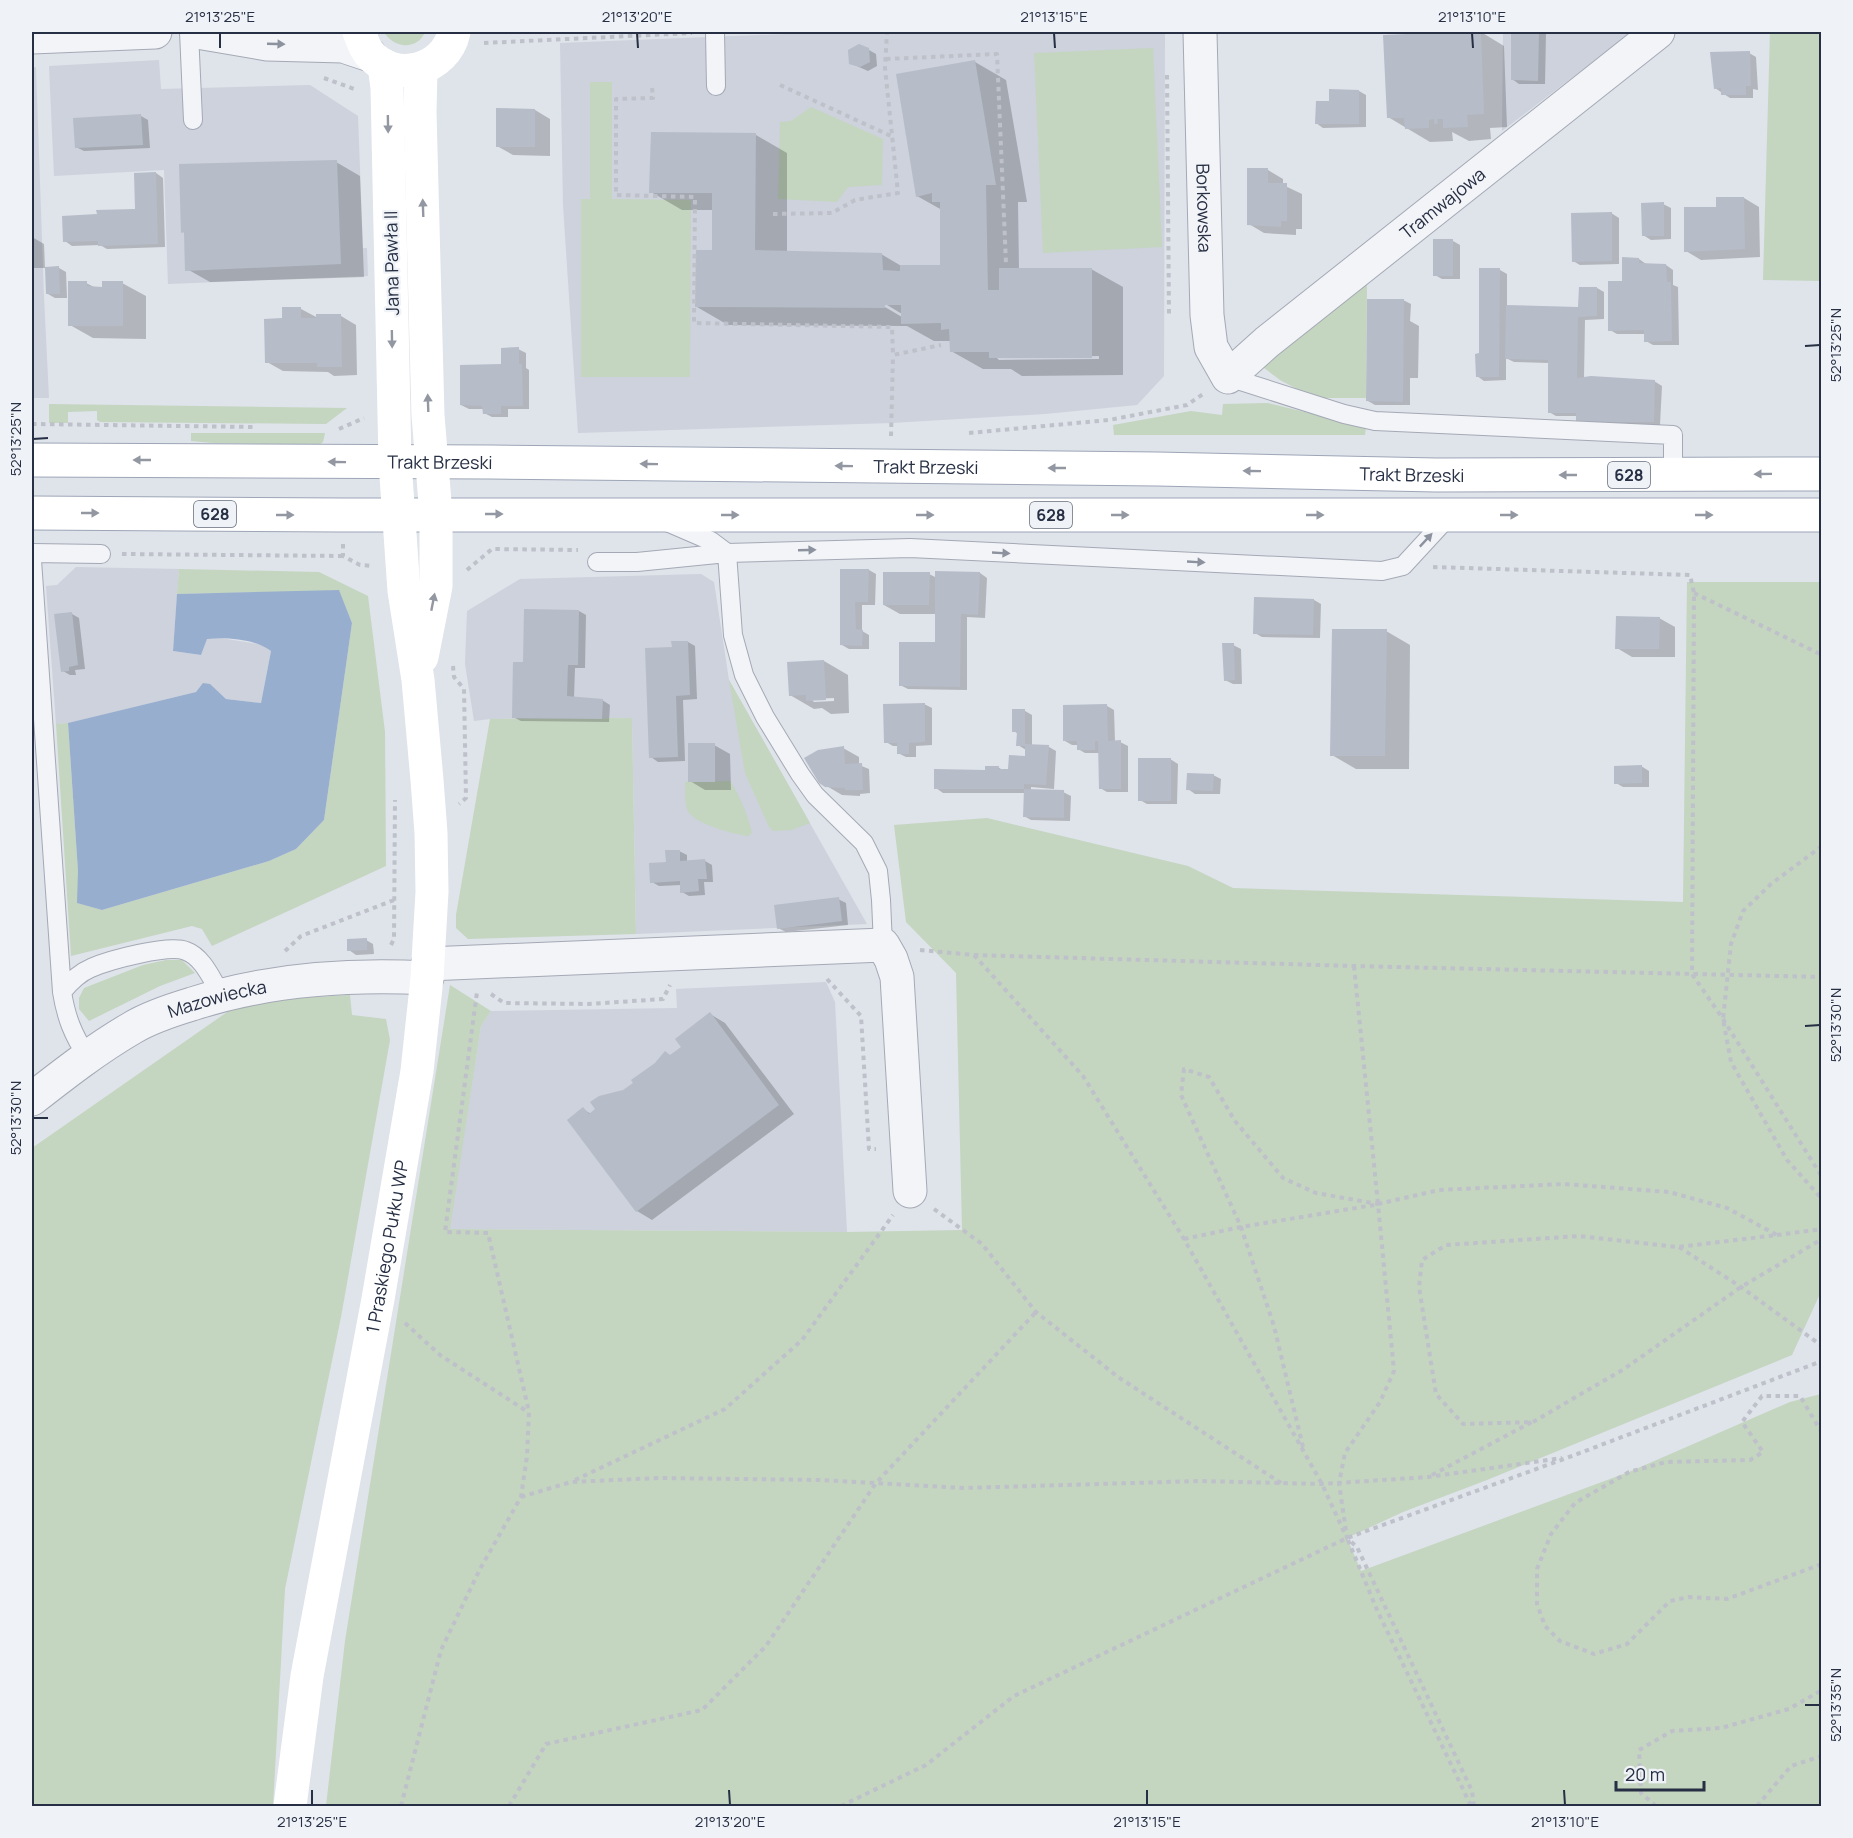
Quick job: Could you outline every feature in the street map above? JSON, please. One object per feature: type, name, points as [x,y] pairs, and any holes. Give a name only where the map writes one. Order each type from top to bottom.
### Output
[{"type":"main road","points":[[371,51],[407,71],[421,69],[436,61],[443,54],[454,32]]},
{"type":"main road","name":"Jana Pawła II","points":[[371,51],[388,96],[395,462],[399,515]]},
{"type":"main road","name":"Jana Pawła II","points":[[421,69],[420,112],[430,462],[436,515]]},
{"type":"main road","name":"Trakt Brzeski","points":[[32,460],[1157,469],[1436,475],[1821,474]]},
{"type":"main road","name":"628","points":[[32,513],[1821,515]]},
{"type":"main road","name":"1 Praskiego Pułku WP","points":[[290,1806],[307,1676],[378,1299],[417,1071],[428,971],[432,892],[431,833],[418,680],[404,591],[399,515]]},
{"type":"main road","name":"1 Praskiego Pułku WP","points":[[418,680],[436,586],[436,515]]},
{"type":"street","points":[[32,37],[155,32]]},
{"type":"street","points":[[197,32],[267,44],[343,46],[371,51]]},
{"type":"street","name":"Borkowska","points":[[1200,32],[1207,315],[1211,347],[1228,377]]},
{"type":"street","name":"Tramwajowa","points":[[1228,377],[1276,334],[1658,32]]},
{"type":"street","points":[[883,945],[897,977],[910,1191]]},
{"type":"street","name":"Mazowiecka","points":[[32,1100],[87,1056],[134,1026],[221,994],[264,985],[309,980],[395,977],[428,971],[477,974],[883,945]]},
{"type":"lane","points":[[189,32],[193,120]]},
{"type":"lane","points":[[716,32],[716,86]]},
{"type":"lane","points":[[1228,377],[1344,414],[1375,421],[1673,435],[1673,475]]},
{"type":"lane","points":[[597,562],[638,562],[727,554],[910,548],[1382,571],[1402,566],[1450,514]]},
{"type":"lane","points":[[651,515],[711,541],[727,554],[733,635],[744,675],[765,717],[800,774],[815,795],[864,843],[878,872],[882,900],[883,945]]},
{"type":"lane","points":[[32,553],[101,554]]},
{"type":"lane","points":[[32,560],[62,992],[66,1015],[74,1037],[87,1056]]},
{"type":"lane","points":[[62,992],[78,975],[91,968],[152,951],[170,949],[186,951],[198,958],[221,994]]},
{"type":"path","points":[[512,42],[716,32]]},
{"type":"path","points":[[773,214],[832,213],[855,200],[898,193],[886,59],[887,32]]},
{"type":"path","points":[[886,59],[997,54],[1006,264]]},
{"type":"path","points":[[1167,67],[1169,316]]},
{"type":"path","points":[[780,85],[892,137]]},
{"type":"path","points":[[652,88],[653,98],[616,99],[616,195],[695,197],[694,323],[892,327],[890,441]]},
{"type":"path","points":[[893,355],[941,345]]},
{"type":"path","points":[[959,434],[1109,420],[1187,405],[1228,377]]},
{"type":"path","points":[[32,424],[256,427]]},
{"type":"path","points":[[469,567],[492,549],[597,550],[597,562]]},
{"type":"path","points":[[101,554],[344,556]]},
{"type":"path","points":[[1402,566],[1690,575],[1694,593],[1692,974],[1723,1018],[1821,1177]]},
{"type":"path","points":[[1694,593],[1821,655]]},
{"type":"path","points":[[1821,846],[1771,884],[1743,911],[1731,944],[1723,1018],[1731,1062],[1787,1160],[1821,1199]]},
{"type":"path","points":[[277,958],[301,936],[394,900]]},
{"type":"path","points":[[883,945],[974,955],[1821,977]]},
{"type":"path","points":[[974,955],[1083,1076],[1184,1239],[1322,1485],[1377,1610],[1472,1806]]},
{"type":"path","points":[[1354,966],[1394,1371],[1380,1402],[1344,1454],[1340,1483],[1347,1538],[1357,1547],[1472,1791],[1472,1806]]},
{"type":"path","points":[[477,974],[504,1003],[589,1004],[663,999],[671,982]]},
{"type":"path","points":[[401,1806],[441,1650],[480,1569],[521,1497],[526,1456],[529,1413],[488,1233],[445,1232],[477,974]]},
{"type":"path","points":[[818,977],[826,977],[861,1016],[869,1149],[907,1146]]},
{"type":"path","points":[[1304,1452],[1274,1326],[1241,1227],[1180,1095],[1184,1069],[1209,1077],[1235,1121],[1283,1178],[1316,1193],[1378,1204]]},
{"type":"path","points":[[1184,1239],[1378,1204],[1439,1190],[1564,1184],[1669,1192],[1727,1208],[1777,1235]]},
{"type":"path","points":[[521,1497],[571,1482],[725,1409],[802,1340],[910,1191],[982,1244],[1036,1312],[1118,1377],[1281,1483]]},
{"type":"path","points":[[1533,1422],[1463,1424],[1436,1394],[1419,1287],[1422,1260],[1446,1245],[1579,1236],[1678,1246],[1821,1229]]},
{"type":"path","points":[[1428,1478],[1533,1422],[1624,1369],[1741,1287],[1821,1239]]},
{"type":"path","points":[[1678,1246],[1741,1287],[1821,1346]]},
{"type":"path","points":[[378,1299],[440,1354],[529,1413]]},
{"type":"path","points":[[509,1806],[546,1744],[702,1710],[766,1646],[876,1483],[1036,1312]]},
{"type":"path","points":[[841,1806],[926,1765],[1014,1696],[1347,1538],[1572,1456],[1821,1361]]},
{"type":"path","points":[[1821,1433],[1800,1396],[1762,1396],[1742,1422],[1763,1452],[1750,1460],[1666,1462],[1629,1472],[1575,1503],[1551,1534],[1537,1569],[1537,1604],[1545,1626],[1560,1641],[1594,1654],[1627,1644],[1670,1601],[1689,1597],[1727,1599],[1821,1564]]},
{"type":"path","points":[[571,1482],[659,1478],[876,1483],[964,1488],[1200,1481],[1322,1485],[1428,1478],[1572,1456]]},
{"type":"path","points":[[1656,1806],[1641,1793],[1639,1750],[1672,1731],[1721,1728],[1790,1709],[1821,1690]]},
{"type":"path","points":[[1757,1806],[1791,1766],[1821,1756]]},
{"type":"shaded area","points":[[834,32],[1165,32],[1164,376],[1137,405],[1045,414],[891,423],[578,433],[563,205],[560,43]]},
{"type":"shaded area","points":[[1503,32],[1632,32],[1502,131]]},
{"type":"shaded area","points":[[159,60],[161,89],[310,85],[358,116],[363,248],[367,248],[368,276],[168,284],[164,170],[54,176],[49,66]]},
{"type":"shaded area","points":[[36,67],[49,398],[32,398],[32,68]]},
{"type":"shaded area","points":[[76,567],[179,569],[173,651],[201,655],[207,638],[263,645],[271,651],[261,703],[226,699],[204,683],[196,692],[69,723],[56,724],[46,586],[57,585]]},
{"type":"shaded area","points":[[701,574],[714,582],[729,680],[867,924],[636,934],[632,718],[474,721],[465,664],[467,611],[520,579]]},
{"type":"shaded area","points":[[826,982],[835,1002],[847,1232],[449,1229],[481,1026],[491,1011],[677,1008],[676,989]]},
{"type":"green space","points":[[384,32],[425,32],[416,42],[405,45],[393,41]]},
{"type":"green space","points":[[1770,32],[1821,32],[1821,281],[1763,280]]},
{"type":"green space","points":[[1153,48],[1162,247],[1043,253],[1034,53]]},
{"type":"green space","points":[[590,82],[612,82],[612,199],[691,200],[690,377],[581,377],[581,199],[590,199]]},
{"type":"green space","points":[[811,107],[883,139],[882,185],[848,187],[837,202],[778,199],[780,122],[791,121]]},
{"type":"green space","points":[[1367,282],[1366,398],[1314,398],[1280,380],[1259,364]]},
{"type":"green space","points":[[1268,403],[1366,427],[1365,435],[1114,435],[1113,425],[1191,411],[1222,415],[1223,404]]},
{"type":"green space","points":[[49,404],[347,408],[326,424],[100,422],[97,420],[97,411],[68,412],[68,423],[49,423]]},
{"type":"green space","points":[[191,433],[325,433],[323,442],[319,445],[191,441]]},
{"type":"green space","points":[[179,569],[319,572],[368,596],[385,732],[386,866],[212,946],[202,929],[192,926],[71,956],[56,724],[68,723],[78,903],[102,910],[269,861],[296,849],[324,820],[352,623],[339,591],[177,594]]},
{"type":"green space","points":[[1687,582],[1821,582],[1821,1296],[1792,1355],[1403,1512],[1347,1538],[1361,1571],[1629,1472],[1790,1402],[1821,1394],[1821,1806],[326,1806],[345,1641],[450,985],[491,1011],[481,1026],[450,1229],[847,1232],[962,1230],[956,973],[906,922],[894,825],[987,818],[1188,866],[1233,888],[1683,902]]},
{"type":"green space","points":[[729,680],[810,823],[792,830],[773,831],[769,827],[745,773]]},
{"type":"green space","points":[[632,718],[636,934],[468,939],[456,928],[456,915],[490,719]]},
{"type":"green space","points":[[730,781],[748,819],[752,832],[749,836],[710,826],[688,812],[685,782]]},
{"type":"green space","points":[[166,960],[182,960],[195,973],[160,986],[89,1021],[79,1009],[79,998],[84,988],[143,965]]},
{"type":"green space","points":[[350,995],[352,1015],[386,1019],[390,1040],[341,1317],[285,1589],[273,1806],[32,1806],[32,1148],[243,1001]]},
{"type":"water","points":[[339,590],[352,623],[324,820],[296,849],[269,861],[102,910],[77,903],[78,871],[68,723],[196,692],[203,683],[210,684],[226,699],[261,703],[271,651],[249,641],[223,638],[207,639],[201,655],[173,651],[177,594]]},
{"type":"building","points":[[1481,32],[1484,114],[1467,115],[1468,127],[1443,128],[1443,119],[1437,119],[1438,124],[1434,124],[1434,119],[1429,120],[1429,128],[1405,129],[1404,118],[1387,118],[1383,35]]},
{"type":"building","points":[[1511,32],[1539,32],[1538,81],[1511,80]]},
{"type":"building","points":[[859,44],[869,48],[870,62],[860,67],[849,64],[848,50]]},
{"type":"building","points":[[1750,51],[1751,86],[1746,86],[1746,95],[1721,95],[1721,88],[1714,89],[1710,52]]},
{"type":"building","points":[[975,60],[996,185],[986,185],[988,290],[999,290],[999,268],[1092,268],[1092,358],[989,358],[989,352],[950,352],[949,329],[941,330],[941,323],[901,324],[901,305],[885,305],[885,308],[695,307],[696,250],[712,250],[712,193],[649,193],[651,132],[756,133],[755,250],[882,253],[883,270],[900,271],[900,265],[940,265],[940,202],[932,202],[932,193],[916,197],[896,74]]},
{"type":"building","points":[[1329,89],[1359,90],[1359,124],[1315,124],[1316,101],[1329,101]]},
{"type":"building","points":[[496,108],[535,109],[535,147],[496,147]]},
{"type":"building","points":[[141,114],[143,145],[75,148],[73,118]]},
{"type":"building","points":[[337,160],[341,264],[185,271],[184,232],[181,233],[179,164]]},
{"type":"building","points":[[1247,168],[1268,168],[1268,183],[1287,183],[1287,221],[1281,221],[1281,227],[1247,225]]},
{"type":"building","points":[[156,172],[158,244],[98,246],[98,241],[63,242],[62,216],[97,214],[96,210],[135,209],[134,173]]},
{"type":"building","points":[[1716,197],[1744,197],[1745,249],[1684,252],[1684,207],[1716,207]]},
{"type":"building","points":[[1664,202],[1664,236],[1642,236],[1641,203]]},
{"type":"building","points":[[1612,212],[1612,261],[1572,262],[1571,213]]},
{"type":"building","points":[[1433,239],[1453,239],[1453,276],[1433,276]]},
{"type":"building","points":[[1622,257],[1639,258],[1639,263],[1666,264],[1667,282],[1671,282],[1672,341],[1644,342],[1644,330],[1608,331],[1608,281],[1622,281]]},
{"type":"building","points":[[59,266],[60,294],[46,294],[45,267]]},
{"type":"building","points":[[1479,268],[1500,268],[1499,377],[1476,377],[1475,354],[1479,353]]},
{"type":"building","points":[[68,281],[87,281],[87,286],[102,287],[102,281],[123,281],[123,326],[68,326]]},
{"type":"building","points":[[1579,287],[1597,287],[1597,316],[1578,317],[1577,378],[1591,376],[1655,380],[1654,422],[1576,422],[1576,413],[1548,413],[1548,360],[1505,359],[1506,305],[1578,307]]},
{"type":"building","points":[[1367,299],[1404,299],[1403,402],[1366,401]]},
{"type":"building","points":[[282,307],[301,307],[301,318],[316,318],[316,314],[341,314],[342,367],[317,367],[317,363],[265,363],[264,319],[282,318]]},
{"type":"building","points":[[519,347],[519,364],[522,364],[523,406],[501,406],[501,414],[483,414],[482,406],[460,405],[460,365],[501,364],[501,348]]},
{"type":"building","points":[[840,569],[869,569],[868,602],[855,602],[856,629],[863,630],[862,646],[840,645]]},
{"type":"building","points":[[935,571],[980,572],[978,615],[961,614],[960,687],[899,686],[899,642],[935,642]]},
{"type":"building","points":[[883,572],[930,572],[929,605],[883,605]]},
{"type":"building","points":[[1254,597],[1314,599],[1313,635],[1253,634]]},
{"type":"building","points":[[524,609],[579,610],[578,665],[568,665],[567,696],[603,699],[602,719],[512,718],[513,662],[523,662]]},
{"type":"building","points":[[72,612],[78,665],[69,667],[69,671],[61,672],[54,614]]},
{"type":"building","points":[[1616,616],[1660,617],[1659,649],[1615,649]]},
{"type":"building","points":[[1332,629],[1387,629],[1385,756],[1330,756]]},
{"type":"building","points":[[671,641],[688,641],[690,695],[676,696],[678,757],[649,758],[645,648],[672,647]]},
{"type":"building","points":[[1222,643],[1234,643],[1235,680],[1224,681]]},
{"type":"building","points":[[824,660],[826,700],[806,701],[806,695],[789,696],[787,662]]},
{"type":"building","points":[[925,703],[925,742],[909,743],[909,754],[897,754],[897,743],[884,743],[883,704]]},
{"type":"building","points":[[1107,704],[1108,741],[1121,740],[1121,789],[1099,789],[1098,741],[1095,741],[1095,750],[1077,750],[1077,741],[1063,741],[1063,705]]},
{"type":"building","points":[[1012,709],[1025,709],[1025,746],[1016,746],[1017,732],[1012,732]]},
{"type":"building","points":[[688,743],[715,743],[715,782],[688,782]]},
{"type":"building","points":[[1025,744],[1049,745],[1046,785],[1024,784],[1024,789],[934,789],[934,769],[985,770],[985,766],[999,766],[998,769],[1008,769],[1009,755],[1025,756]]},
{"type":"building","points":[[844,746],[845,764],[862,763],[863,790],[825,787],[819,783],[804,758],[818,750]]},
{"type":"building","points":[[1138,758],[1171,758],[1171,801],[1138,801]]},
{"type":"building","points":[[1642,765],[1642,783],[1614,784],[1614,766]]},
{"type":"building","points":[[1187,773],[1214,774],[1213,791],[1186,790]]},
{"type":"building","points":[[1024,789],[1064,790],[1064,818],[1023,817]]},
{"type":"building","points":[[665,850],[680,850],[680,861],[705,859],[707,879],[698,879],[699,891],[680,893],[680,881],[650,883],[649,863],[666,862]]},
{"type":"building","points":[[839,897],[842,921],[777,929],[774,905]]},
{"type":"building","points":[[367,938],[367,950],[347,951],[347,939]]},
{"type":"building","points":[[710,1012],[779,1105],[636,1212],[567,1120],[583,1107],[589,1114],[595,1109],[590,1102],[599,1096],[623,1090],[633,1083],[631,1080],[655,1063],[665,1051],[670,1055],[681,1047],[675,1039]]}]
